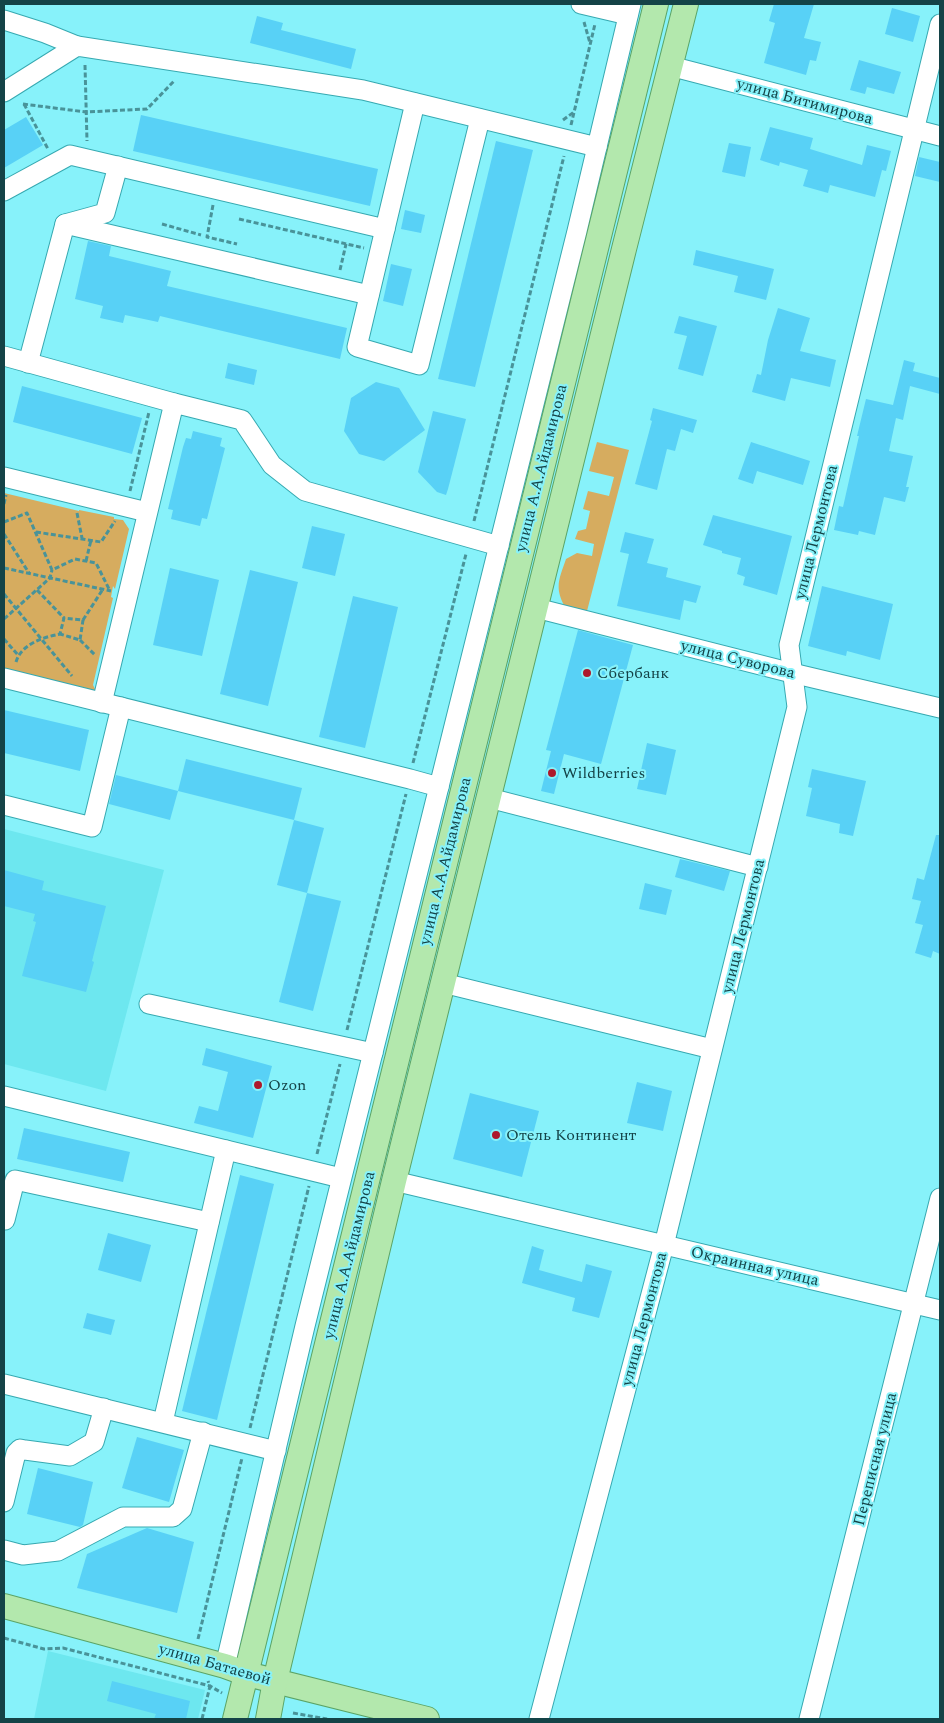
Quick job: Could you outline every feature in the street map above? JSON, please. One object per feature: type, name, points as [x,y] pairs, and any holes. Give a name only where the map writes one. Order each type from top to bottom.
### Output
[{"type":"main road","name":"улица А.А.Айдамирова","points":[[235,1719],[236,1670],[656,4]]},
{"type":"main road","name":"улица А.А.Айдамирова","points":[[268,1719],[275,1681],[394,1181],[686,4]]},
{"type":"main road","name":"улица Батаевой","points":[[4,1606],[275,1681],[427,1719]]},
{"type":"street","points":[[236,1670],[276,1451],[630,10],[590,6]]},
{"type":"street","points":[[4,20],[81,47],[363,90],[597,147]]},
{"type":"street","name":"улица Лермонтова","points":[[539,1719],[664,1245],[797,707],[789,645],[940,24]]},
{"type":"street","points":[[8,89],[81,47]]},
{"type":"street","name":"улица Битимирова","points":[[670,66],[940,136]]},
{"type":"street","points":[[415,103],[357,347],[419,365],[480,119]]},
{"type":"street","points":[[4,191],[70,155],[385,229]]},
{"type":"street","points":[[65,224],[106,213],[118,166]]},
{"type":"street","points":[[65,224],[370,295]]},
{"type":"street","points":[[28,363],[65,224]]},
{"type":"street","points":[[4,356],[242,420],[272,466],[305,491],[499,546]]},
{"type":"street","points":[[102,703],[174,403]]},
{"type":"street","points":[[4,477],[123,511],[147,512]]},
{"type":"street","name":"улица Суворова","points":[[536,608],[792,673],[940,708]]},
{"type":"street","points":[[7,669],[102,703],[439,787]]},
{"type":"street","points":[[4,805],[92,827],[121,707]]},
{"type":"street","points":[[489,798],[758,867]]},
{"type":"street","points":[[443,983],[712,1049]]},
{"type":"street","points":[[149,1004],[373,1053]]},
{"type":"street","points":[[4,1096],[342,1178]]},
{"type":"street","points":[[163,1422],[226,1150]]},
{"type":"street","points":[[4,1221],[15,1180],[209,1222]]},
{"type":"street","name":"Окраинная улица","points":[[394,1181],[940,1310]]},
{"type":"street","name":"Переписная улица","points":[[809,1719],[940,1198]]},
{"type":"street","points":[[4,1384],[276,1451]]},
{"type":"street","points":[[4,1502],[16,1453],[20,1449],[70,1456],[94,1442],[104,1408]]},
{"type":"street","points":[[4,1550],[23,1556],[58,1551],[123,1517],[173,1517],[182,1509],[203,1432]]},
{"type":"path","points":[[345,1036],[568,140],[590,6]]},
{"type":"path","points":[[81,47],[88,159]]},
{"type":"path","points":[[24,104],[86,112],[147,108],[174,80],[202,66]]},
{"type":"path","points":[[8,89],[24,104],[55,162]]},
{"type":"path","points":[[216,190],[207,236],[242,245]]},
{"type":"path","points":[[239,219],[380,252]]},
{"type":"path","points":[[162,224],[201,235]]},
{"type":"path","points":[[332,268],[340,270],[346,244]]},
{"type":"path","points":[[35,532],[101,542],[123,511],[152,397]]},
{"type":"path","points":[[75,505],[82,538]]},
{"type":"path","points":[[4,523],[27,513],[52,570],[50,578],[4,619]]},
{"type":"path","points":[[4,534],[29,574]]},
{"type":"path","points":[[86,561],[91,540]]},
{"type":"path","points":[[52,570],[75,558],[96,563],[110,591]]},
{"type":"path","points":[[4,568],[119,593]]},
{"type":"path","points":[[80,640],[83,620],[103,589]]},
{"type":"path","points":[[36,590],[64,618],[83,620]]},
{"type":"path","points":[[4,594],[72,676]]},
{"type":"path","points":[[60,634],[64,618]]},
{"type":"path","points":[[7,669],[16,662],[18,655],[40,638],[60,634],[80,640],[98,657]]},
{"type":"path","points":[[4,639],[18,655]]},
{"type":"path","points":[[67,675],[81,678]]},
{"type":"path","points":[[315,1162],[342,1056]]},
{"type":"path","points":[[198,1639],[311,1178]]},
{"type":"path","points":[[4,1638],[44,1649],[63,1648],[210,1686],[223,1694]]},
{"type":"path","points":[[293,1713],[327,1719]]},
{"type":"shaded area","points":[[597,442],[629,450],[587,611],[564,605],[559,593],[559,587],[566,559],[577,553],[592,556],[594,544],[575,539],[578,531],[586,529],[590,511],[583,509],[588,491],[609,496],[614,477],[589,471]]},
{"type":"shaded area","points":[[4,493],[79,511],[114,517],[114,519],[123,520],[129,529],[115,589],[113,586],[111,597],[113,598],[93,685],[94,691],[4,671]]},
{"type":"shaded area","points":[[4,829],[164,870],[106,1091],[4,1064]]},
{"type":"shaded area","points":[[48,1651],[205,1690],[198,1719],[34,1719]]},
{"type":"building","points":[[774,4],[814,4],[804,38],[821,42],[816,61],[810,60],[806,75],[764,63],[775,23],[769,21]]},
{"type":"building","points":[[892,8],[920,16],[913,42],[885,34]]},
{"type":"building","points":[[257,16],[283,23],[281,30],[356,49],[351,69],[250,43]]},
{"type":"building","points":[[859,60],[901,72],[894,94],[867,87],[865,94],[850,90]]},
{"type":"building","points":[[141,115],[378,169],[370,206],[133,151]]},
{"type":"building","points":[[26,117],[43,145],[4,168],[4,130]]},
{"type":"building","points":[[770,127],[813,138],[810,149],[862,165],[867,145],[891,151],[886,171],[882,170],[875,197],[830,185],[828,193],[803,186],[808,170],[780,162],[779,166],[760,160]]},
{"type":"building","points":[[496,141],[533,150],[475,387],[438,379]]},
{"type":"building","points":[[729,143],[751,147],[745,177],[722,172]]},
{"type":"building","points":[[919,157],[940,162],[940,182],[915,176]]},
{"type":"building","points":[[405,210],[425,215],[421,233],[401,229]]},
{"type":"building","points":[[88,241],[111,246],[109,256],[171,271],[167,286],[347,328],[340,359],[160,316],[158,322],[125,315],[123,323],[100,318],[103,306],[75,299]]},
{"type":"building","points":[[696,250],[774,269],[766,300],[734,292],[738,276],[693,265]]},
{"type":"building","points":[[391,264],[412,269],[403,306],[383,301]]},
{"type":"building","points":[[778,308],[810,318],[800,351],[836,360],[830,387],[791,378],[785,401],[752,392],[757,374],[761,375],[768,340]]},
{"type":"building","points":[[679,316],[717,326],[703,376],[678,369],[687,336],[674,333]]},
{"type":"building","points":[[904,360],[915,363],[913,371],[940,378],[940,394],[910,386],[903,420],[896,418],[889,451],[913,456],[906,487],[909,487],[905,502],[884,497],[875,535],[859,531],[858,535],[834,530],[839,506],[843,507],[866,399],[893,405]]},
{"type":"building","points":[[228,363],[257,370],[254,385],[225,378]]},
{"type":"building","points":[[376,382],[399,388],[425,430],[384,461],[359,454],[344,431],[351,398]]},
{"type":"building","points":[[22,386],[142,418],[132,454],[13,422]]},
{"type":"building","points":[[653,408],[697,420],[693,433],[681,429],[675,451],[667,449],[657,490],[635,484],[652,421],[650,420]]},
{"type":"building","points":[[433,411],[466,419],[446,495],[437,492],[418,472]]},
{"type":"building","points":[[193,431],[222,438],[220,446],[225,448],[207,519],[202,518],[200,526],[171,519],[173,510],[168,509],[183,447],[186,438],[191,439]]},
{"type":"building","points":[[751,442],[810,461],[803,485],[757,471],[753,484],[738,479]]},
{"type":"building","points":[[713,515],[792,536],[777,595],[743,585],[745,577],[737,574],[741,558],[703,545]]},
{"type":"building","points":[[312,526],[345,534],[335,576],[302,568]]},
{"type":"building","points":[[625,532],[654,539],[647,563],[668,568],[666,577],[701,586],[696,603],[684,600],[680,620],[617,606],[629,554],[620,552]]},
{"type":"building","points":[[170,568],[219,580],[202,656],[153,645]]},
{"type":"building","points":[[250,570],[298,582],[268,706],[220,694]]},
{"type":"building","points":[[822,586],[893,604],[880,660],[847,651],[846,656],[808,646]]},
{"type":"building","points":[[353,596],[398,607],[365,748],[319,737]]},
{"type":"building","points":[[578,630],[633,645],[601,764],[564,754],[554,794],[541,791],[551,751],[546,750]]},
{"type":"building","points":[[4,710],[89,730],[80,771],[4,753]]},
{"type":"building","points":[[647,743],[676,750],[666,795],[637,789]]},
{"type":"building","points":[[186,759],[302,788],[294,820],[178,791]]},
{"type":"building","points":[[812,769],[866,781],[853,836],[839,833],[840,824],[806,816],[812,788],[808,787]]},
{"type":"building","points":[[116,775],[178,791],[170,820],[109,804]]},
{"type":"building","points":[[294,820],[324,828],[307,893],[277,885]]},
{"type":"building","points":[[936,835],[940,835],[940,954],[933,951],[931,958],[915,953],[923,925],[915,923],[921,901],[912,899],[917,878],[924,880]]},
{"type":"building","points":[[680,859],[730,871],[724,891],[675,877]]},
{"type":"building","points":[[4,870],[44,881],[42,890],[106,906],[86,992],[22,976],[36,922],[33,921],[35,914],[4,906]]},
{"type":"building","points":[[645,883],[672,890],[666,915],[639,909]]},
{"type":"building","points":[[307,893],[341,901],[313,1011],[279,1002]]},
{"type":"building","points":[[206,1048],[272,1066],[253,1138],[194,1123],[199,1106],[218,1111],[228,1072],[202,1065]]},
{"type":"building","points":[[637,1082],[672,1091],[663,1131],[627,1123]]},
{"type":"building","name":"Отель Континент","points":[[470,1093],[539,1111],[522,1177],[453,1159]]},
{"type":"building","points":[[24,1128],[130,1152],[123,1182],[17,1159]]},
{"type":"building","points":[[240,1175],[274,1184],[217,1420],[182,1411]]},
{"type":"building","points":[[108,1233],[151,1245],[141,1282],[98,1270]]},
{"type":"building","points":[[532,1246],[544,1250],[539,1270],[582,1282],[586,1264],[612,1271],[599,1318],[572,1311],[575,1298],[522,1283]]},
{"type":"building","points":[[87,1313],[115,1320],[111,1335],[83,1328]]},
{"type":"building","points":[[137,1437],[184,1450],[169,1502],[122,1488]]},
{"type":"building","points":[[38,1468],[93,1482],[83,1525],[80,1527],[27,1514]]},
{"type":"building","points":[[147,1528],[194,1542],[177,1613],[77,1588],[87,1554]]},
{"type":"building","points":[[112,1681],[190,1701],[186,1719],[154,1719],[156,1714],[107,1701]]},
{"type":"place","name":"Сбербанк","points":[[587,673]]},
{"type":"place","name":"Wildberries","points":[[552,773]]},
{"type":"place","name":"Ozon","points":[[258,1085]]},
{"type":"place","name":"Отель Континент","points":[[496,1135]]}]
